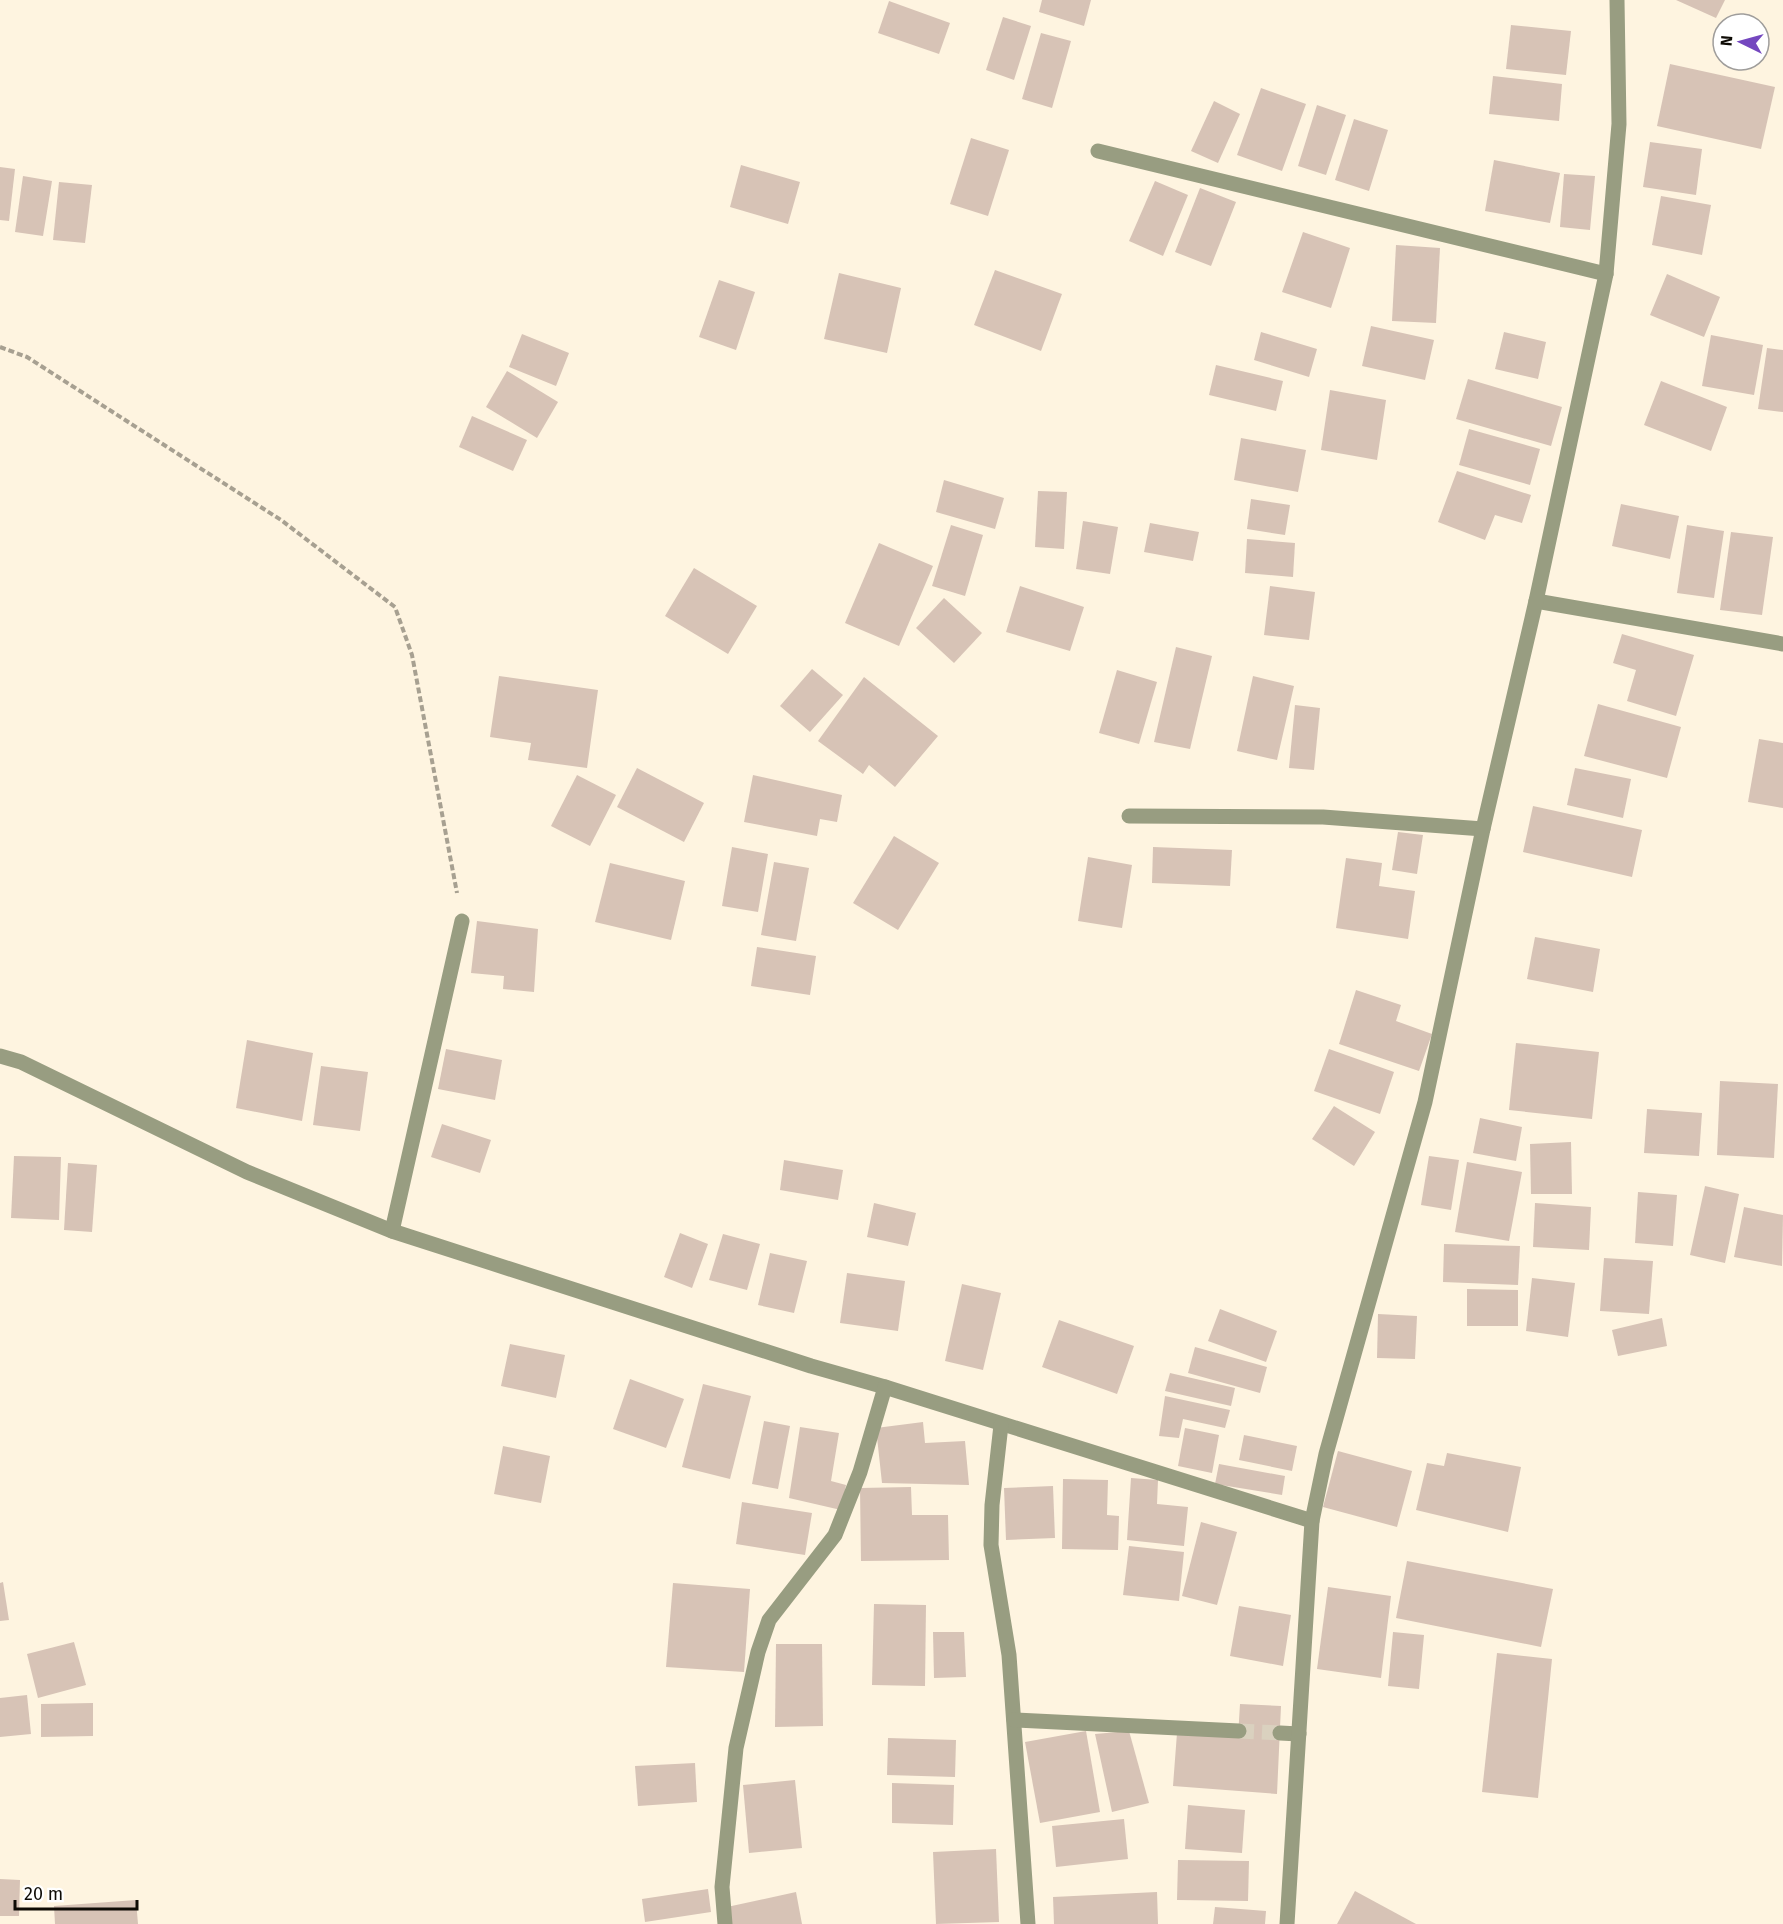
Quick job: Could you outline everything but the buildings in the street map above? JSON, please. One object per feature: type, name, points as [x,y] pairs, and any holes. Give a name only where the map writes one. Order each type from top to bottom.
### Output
[{"type":"street","points":[[1287,1924],[1312,1521],[1326,1454],[1425,1102],[1606,274],[1619,124],[1617,0]]},
{"type":"street","points":[[1098,151],[1606,274]]},
{"type":"street","points":[[1536,601],[1783,644]]},
{"type":"street","points":[[1129,816],[1323,817],[1484,829]]},
{"type":"street","points":[[392,1231],[462,921]]},
{"type":"street","points":[[0,1056],[21,1062],[247,1172],[392,1231],[811,1366],[1312,1521]]},
{"type":"street","points":[[725,1924],[722,1887],[736,1748],[758,1652],[768,1620],[835,1535],[860,1472],[885,1388]]},
{"type":"street","points":[[1001,1425],[992,1505],[992,1545],[1009,1655],[1028,1924]]},
{"type":"street","points":[[1014,1720],[1239,1731]]},
{"type":"street","points":[[1280,1733],[1299,1734]]},
{"type":"path","points":[[0,347],[27,357],[281,520],[395,607],[412,655],[462,921]]},
{"type":"tunnel","points":[[1239,1731],[1280,1733]]}]
